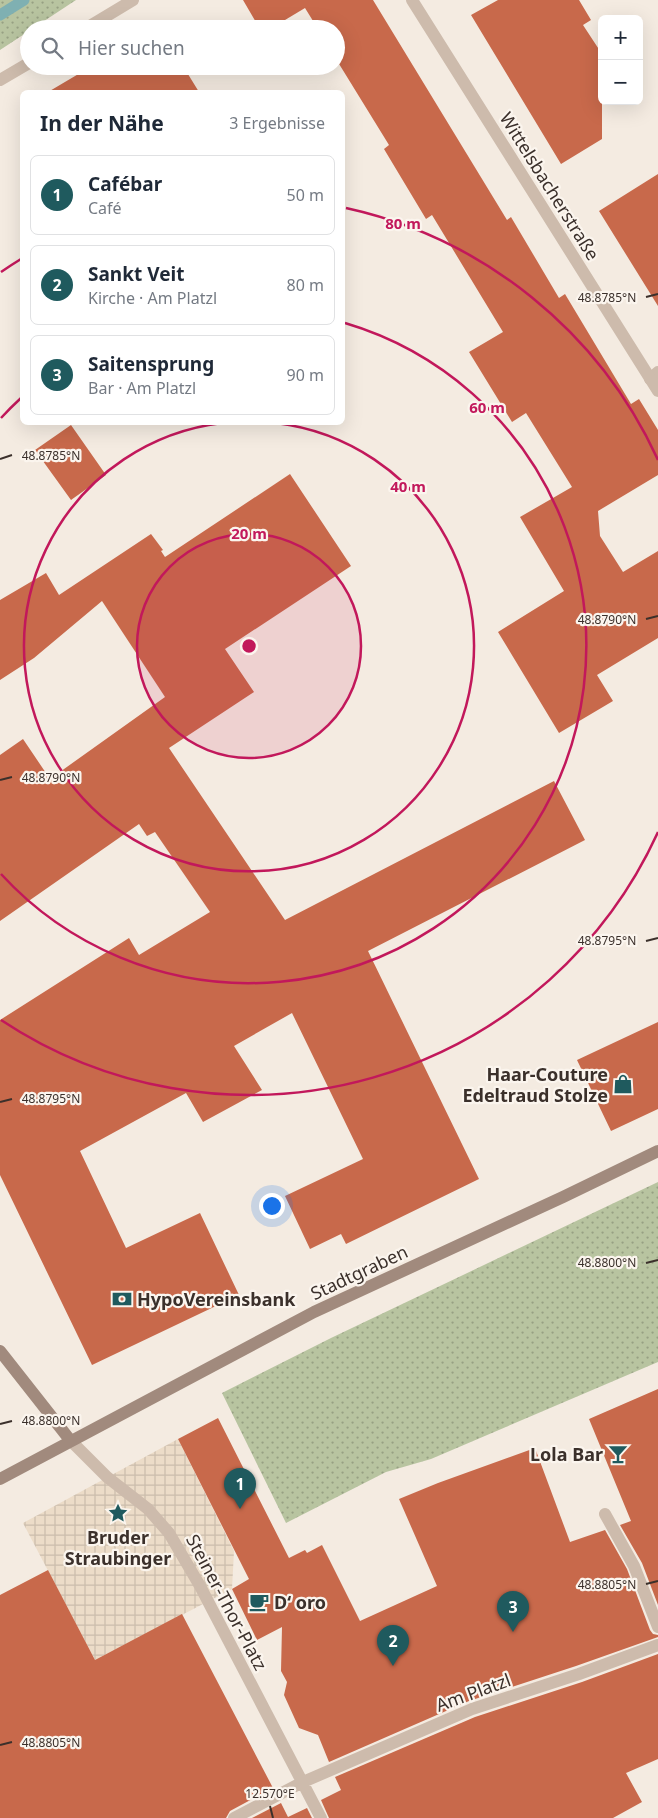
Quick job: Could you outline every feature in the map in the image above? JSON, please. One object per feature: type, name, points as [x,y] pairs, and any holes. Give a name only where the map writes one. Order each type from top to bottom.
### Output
[{"type":"main road","name":"Stadtgraben","points":[[0,1478],[314,1312],[658,1151]]},
{"type":"main road","points":[[0,1351],[70,1440]]},
{"type":"street","points":[[100,20],[133,0]]},
{"type":"street","name":"Wittelsbacherstraße","points":[[412,0],[654,376],[658,391]]},
{"type":"street","points":[[0,80],[20,68]]},
{"type":"street","name":"Steiner-Thor-Platz","points":[[70,1440],[107,1477],[148,1509],[169,1533],[200,1586],[321,1818]]},
{"type":"street","points":[[605,1514],[634,1566],[658,1627]]},
{"type":"street","name":"Am Platzl","points":[[234,1818],[303,1782],[472,1709],[579,1674],[658,1644]]},
{"type":"green space","points":[[0,0],[76,0],[46,20],[20,20],[20,37],[0,50]]},
{"type":"green space","points":[[658,1182],[658,1362],[431,1459],[386,1472],[286,1523],[222,1393],[331,1338]]},
{"type":"shaded area","points":[[178,1439],[234,1551],[232,1589],[95,1660],[23,1523]]},
{"type":"building","points":[[243,0],[373,0],[507,220],[511,217],[559,298],[565,294],[631,404],[639,399],[658,430],[658,475],[598,511],[600,536],[623,572],[658,551],[658,638],[597,675],[613,701],[559,733],[498,632],[564,591],[520,517],[572,487],[526,413],[512,422],[469,352],[503,332],[432,215],[426,219],[384,149],[389,145],[345,74],[345,20],[312,20],[305,8],[285,20],[255,20]]},
{"type":"building","points":[[498,0],[579,0],[591,20],[583,25],[598,48],[598,105],[602,105],[602,139],[561,164],[471,15]]},
{"type":"building","points":[[77,75],[189,75],[198,90],[51,90]]},
{"type":"building","points":[[658,174],[658,306],[599,211]]},
{"type":"building","points":[[71,425],[106,475],[71,500],[35,450]]},
{"type":"building","points":[[290,474],[351,566],[225,649],[254,692],[169,748],[285,920],[554,781],[585,840],[368,951],[479,1179],[346,1244],[341,1234],[310,1249],[285,1196],[363,1159],[292,1013],[234,1046],[262,1090],[203,1122],[186,1093],[80,1151],[126,1248],[200,1213],[239,1295],[92,1365],[0,1175],[0,1020],[129,938],[139,955],[210,912],[155,832],[147,836],[139,824],[0,921],[0,755],[23,739],[50,779],[165,697],[102,601],[34,658],[0,680],[0,600],[46,573],[59,595],[151,534],[163,550],[161,551],[165,557]]},
{"type":"building","name":"Haar-Couture Edeltraud Stolze","points":[[658,1022],[658,1109],[611,1131],[577,1060]]},
{"type":"building","points":[[658,1389],[658,1605],[642,1563],[620,1525],[631,1521],[589,1419]]},
{"type":"building","points":[[218,1418],[289,1558],[305,1550],[307,1553],[322,1545],[360,1621],[437,1586],[399,1499],[535,1448],[570,1542],[605,1530],[627,1569],[650,1630],[653,1634],[658,1635],[658,1637],[469,1701],[329,1762],[318,1735],[299,1728],[284,1695],[287,1682],[281,1671],[282,1627],[257,1640],[232,1589],[249,1579],[178,1439]]},
{"type":"building","points":[[48,1570],[95,1660],[182,1614],[273,1788],[230,1811],[226,1818],[0,1818],[0,1595]]},
{"type":"building","points":[[658,1654],[658,1759],[626,1773],[642,1802],[613,1818],[329,1818],[321,1800],[341,1790],[335,1777],[475,1717],[582,1682]]},
{"type":"building","points":[[281,1803],[288,1817],[307,1808],[312,1818],[252,1818]]},
{"type":"waterway","points":[[0,15],[24,0]]},
{"type":"place","name":"Haar-Couture Edeltraud Stolze","points":[[623,1084]]},
{"type":"place","name":"HypoVereinsbank","points":[[122,1299]]},
{"type":"place","name":"Lola Bar","points":[[618,1454]]},
{"type":"place","name":"Cafébar","points":[[240,1509]]},
{"type":"place","name":"Bruder Straubinger","points":[[118,1513]]},
{"type":"place","name":"D‘ oro","points":[[259,1602]]},
{"type":"place","name":"Saitensprung","points":[[513,1632]]},
{"type":"place","name":"Sankt Veit","points":[[393,1666]]}]
